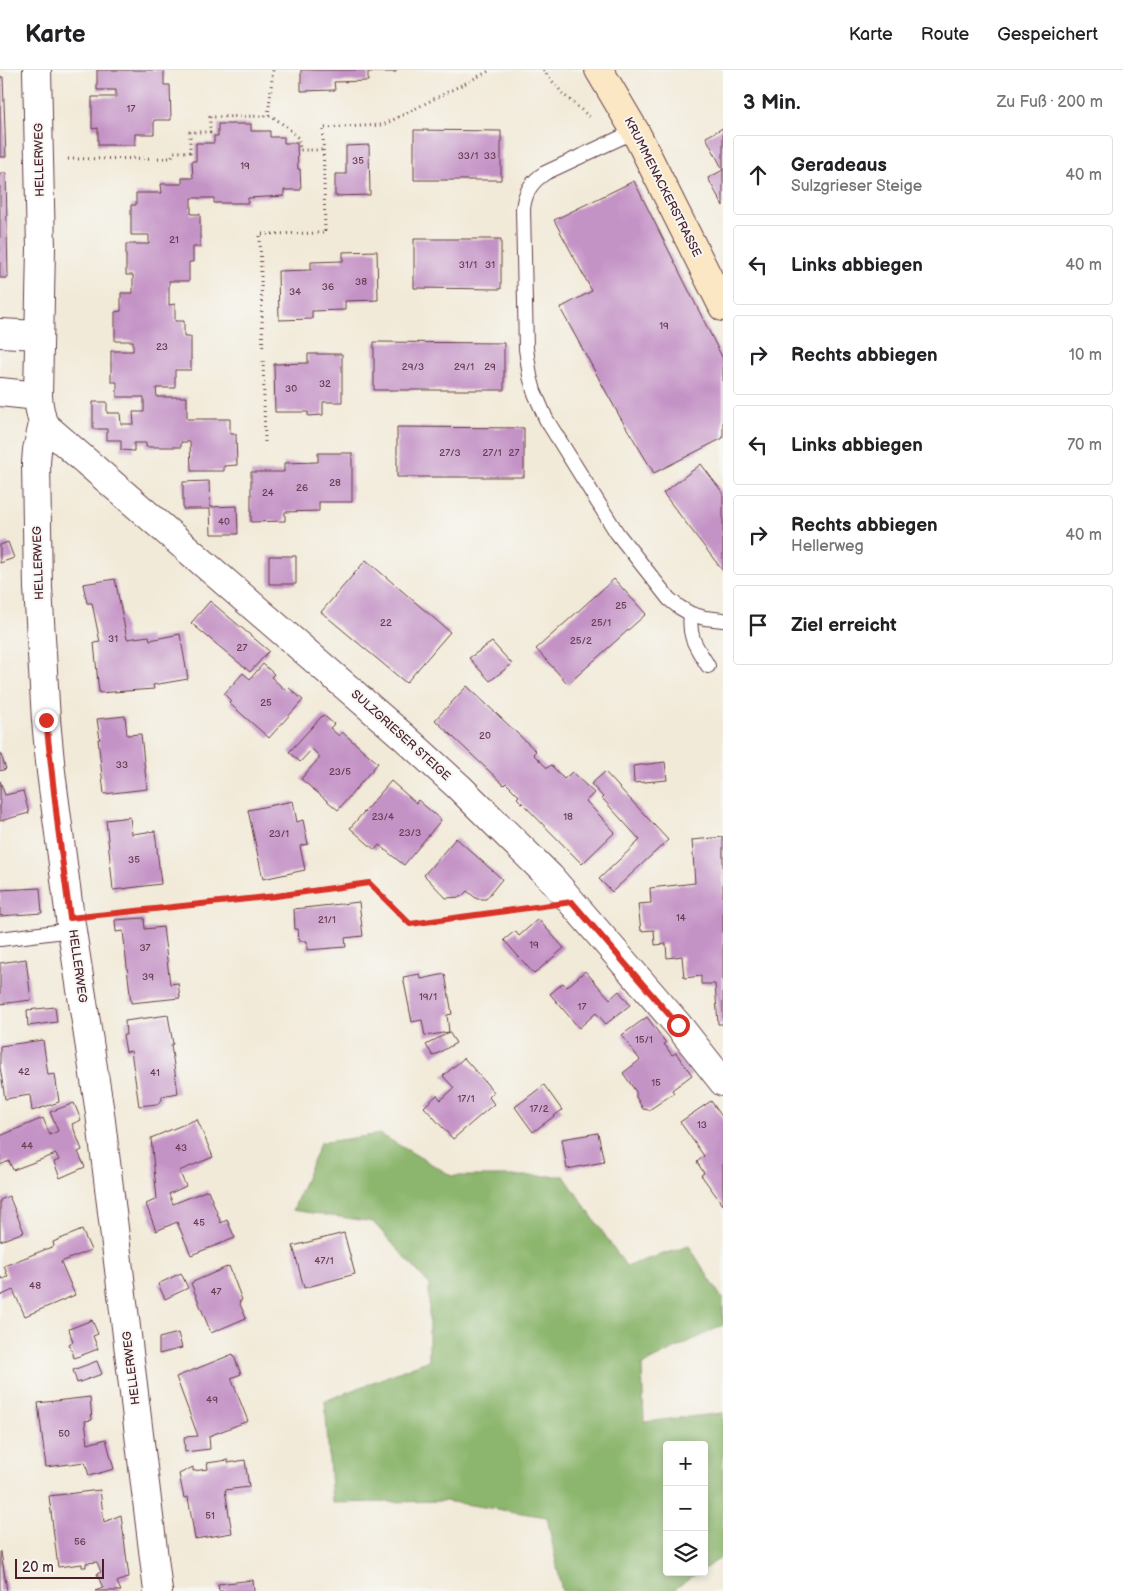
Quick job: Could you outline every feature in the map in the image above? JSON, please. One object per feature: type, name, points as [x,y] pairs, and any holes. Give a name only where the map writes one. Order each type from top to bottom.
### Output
[{"type":"main road","name":"KRUMMENACKERSTRASSE","points":[[599,70],[626,135],[723,307]]},
{"type":"street","name":"HELLERWEG","points":[[38,70],[41,248],[38,396],[43,424],[37,450],[36,473],[39,607],[46,720],[51,772],[100,1114],[158,1591]]},
{"type":"street","points":[[0,333],[38,335]]},
{"type":"street","points":[[0,392],[38,396]]},
{"type":"street","name":"SULZGRIESER STEIGE","points":[[43,424],[432,762],[524,850],[572,902],[678,1025],[723,1082]]},
{"type":"lane","points":[[626,135],[545,173],[537,178],[526,192],[523,209],[525,323],[528,363],[534,391],[546,419],[618,533],[669,599],[691,614],[723,620]]},
{"type":"lane","points":[[691,614],[689,625],[692,638],[708,666]]},
{"type":"lane","points":[[0,939],[72,924]]},
{"type":"path","points":[[268,116],[273,70]]},
{"type":"path","points":[[265,442],[260,234],[325,233],[324,128],[383,125],[491,70]]},
{"type":"path","points":[[544,70],[564,95],[626,135]]},
{"type":"path","points":[[40,159],[170,158],[174,152],[190,152],[190,132],[210,132],[210,117],[274,117],[299,140],[300,150],[324,150]]},
{"type":"path","points":[[72,924],[369,883],[410,924],[572,902]]},
{"type":"green space","points":[[380,1134],[452,1176],[564,1176],[626,1266],[689,1246],[723,1300],[723,1325],[642,1365],[644,1422],[723,1413],[723,1556],[708,1566],[708,1441],[663,1441],[663,1576],[693,1576],[672,1591],[562,1591],[547,1517],[445,1501],[332,1503],[325,1401],[429,1360],[429,1284],[373,1222],[293,1210],[320,1143]]},
{"type":"building","points":[[97,70],[164,70],[164,85],[170,85],[171,120],[154,120],[154,134],[135,134],[135,145],[98,145],[98,128],[92,129],[92,97],[116,97],[116,90],[97,90]]},
{"type":"building","points":[[301,70],[396,70],[396,72],[368,72],[368,81],[334,82],[335,90],[301,91]]},
{"type":"building","points":[[0,77],[3,77],[6,157],[0,157]]},
{"type":"building","points":[[218,124],[251,124],[251,131],[270,131],[270,137],[284,137],[284,143],[297,143],[301,190],[284,190],[284,196],[248,198],[248,203],[214,203],[214,198],[191,198],[191,214],[200,214],[200,247],[193,247],[193,262],[189,262],[189,281],[169,281],[169,305],[175,304],[175,321],[184,321],[184,337],[191,337],[191,370],[175,370],[175,388],[156,388],[157,397],[187,397],[187,419],[230,419],[230,434],[236,434],[237,465],[224,466],[224,471],[191,471],[190,442],[181,442],[181,447],[146,447],[146,443],[134,443],[134,451],[121,450],[121,440],[107,440],[107,429],[93,429],[93,402],[107,402],[107,413],[120,413],[121,424],[134,424],[133,412],[144,412],[144,397],[117,397],[117,382],[111,382],[111,351],[133,351],[133,341],[115,341],[115,312],[121,311],[121,293],[133,293],[133,275],[126,275],[126,244],[149,244],[149,235],[131,235],[131,205],[136,205],[136,193],[162,193],[161,184],[182,184],[182,178],[193,178],[192,161],[196,161],[196,143],[214,143],[214,136],[218,136]]},
{"type":"building","points":[[723,128],[723,170],[706,137]]},
{"type":"building","points":[[414,130],[501,131],[501,180],[414,180]]},
{"type":"building","points":[[369,145],[370,195],[335,196],[335,174],[346,174],[346,146]]},
{"type":"building","points":[[723,170],[723,206],[708,178]]},
{"type":"building","points":[[0,173],[6,173],[8,278],[0,278]]},
{"type":"building","points":[[634,181],[723,359],[723,438],[654,473],[620,417],[560,308],[592,291],[554,220]]},
{"type":"building","points":[[414,239],[501,239],[501,289],[414,288]]},
{"type":"building","points":[[377,251],[378,300],[345,301],[345,310],[312,311],[312,319],[279,320],[278,271],[311,270],[311,262],[343,261],[343,252]]},
{"type":"building","points":[[374,342],[504,343],[504,390],[374,390]]},
{"type":"building","points":[[308,354],[342,354],[342,402],[323,402],[323,415],[308,416],[308,412],[275,412],[274,364],[308,363]]},
{"type":"building","points":[[397,427],[524,428],[524,477],[397,477]]},
{"type":"building","points":[[318,453],[352,453],[352,502],[319,502],[319,511],[285,512],[285,521],[251,522],[251,472],[284,472],[284,463],[318,462]]},
{"type":"building","points":[[701,464],[723,493],[723,571],[663,493]]},
{"type":"building","points":[[209,481],[210,507],[237,506],[238,534],[211,534],[210,509],[183,509],[183,482]]},
{"type":"building","points":[[8,542],[14,558],[0,563],[0,545]]},
{"type":"building","points":[[269,556],[296,556],[296,584],[269,584]]},
{"type":"building","points":[[366,560],[450,632],[406,683],[321,612]]},
{"type":"building","points":[[115,579],[127,639],[149,636],[150,640],[180,634],[188,679],[153,685],[154,689],[99,693],[94,643],[100,642],[92,603],[87,603],[83,584]]},
{"type":"building","points":[[614,579],[646,614],[568,684],[536,649]]},
{"type":"building","points":[[210,601],[269,651],[250,672],[191,623]]},
{"type":"building","points":[[492,642],[512,664],[490,681],[469,658]]},
{"type":"building","points":[[263,664],[274,674],[271,677],[285,690],[288,687],[303,700],[269,738],[229,703],[231,701],[224,694],[243,673],[250,679]]},
{"type":"building","points":[[467,686],[536,751],[533,754],[547,768],[551,765],[564,779],[572,772],[594,793],[586,801],[615,832],[582,864],[517,798],[519,796],[506,783],[504,785],[435,720]]},
{"type":"building","points":[[323,715],[334,724],[330,728],[339,736],[342,732],[378,763],[338,810],[301,779],[320,757],[312,749],[300,762],[289,752]]},
{"type":"building","points":[[125,716],[127,735],[141,734],[147,789],[104,794],[97,719]]},
{"type":"building","points":[[0,752],[6,769],[0,771]]},
{"type":"building","points":[[665,762],[667,780],[634,783],[633,766]]},
{"type":"building","points":[[605,772],[668,840],[612,892],[599,879],[640,840],[591,784]]},
{"type":"building","points":[[0,781],[5,795],[23,791],[29,813],[0,821]]},
{"type":"building","points":[[391,781],[416,803],[418,800],[441,820],[404,865],[379,845],[375,850],[350,828]]},
{"type":"building","points":[[293,801],[297,822],[303,820],[308,844],[300,846],[305,870],[263,879],[248,810]]},
{"type":"building","points":[[130,817],[132,834],[155,831],[161,884],[113,890],[106,820]]},
{"type":"building","points":[[723,837],[723,1024],[718,1024],[715,984],[701,984],[701,976],[684,978],[682,956],[667,958],[666,944],[655,945],[654,930],[641,931],[638,904],[651,903],[650,888],[695,883],[692,840]]},
{"type":"building","points":[[456,838],[502,879],[486,899],[477,899],[467,891],[461,897],[446,898],[424,875]]},
{"type":"building","points":[[40,888],[42,913],[0,916],[0,890]]},
{"type":"building","points":[[359,902],[363,936],[345,938],[346,947],[307,950],[307,941],[299,941],[298,929],[295,929],[294,909]]},
{"type":"building","points":[[144,918],[145,929],[163,927],[170,984],[178,983],[180,998],[131,1003],[123,931],[116,932],[115,920]]},
{"type":"building","points":[[538,919],[564,948],[534,974],[504,940],[515,931],[519,936]]},
{"type":"building","points":[[26,959],[31,1000],[0,1004],[0,963]]},
{"type":"building","points":[[585,971],[610,999],[619,991],[630,1005],[606,1024],[596,1013],[579,1028],[550,994],[563,983],[567,987]]},
{"type":"building","points":[[420,974],[421,979],[445,974],[452,1014],[447,1015],[449,1032],[425,1036],[422,1020],[412,1022],[403,977]]},
{"type":"building","points":[[55,1007],[57,1022],[28,1026],[27,1010]]},
{"type":"building","points":[[168,1015],[178,1093],[162,1096],[162,1100],[157,1104],[139,1106],[131,1051],[126,1052],[123,1035],[126,1035],[125,1021]]},
{"type":"building","points":[[647,1017],[666,1043],[664,1044],[672,1055],[676,1053],[692,1075],[672,1090],[674,1093],[649,1110],[643,1109],[636,1097],[636,1092],[623,1073],[640,1060],[622,1035]]},
{"type":"building","points":[[449,1032],[456,1043],[433,1056],[426,1045]]},
{"type":"building","points":[[43,1040],[48,1075],[55,1074],[59,1102],[32,1111],[30,1095],[5,1099],[0,1067],[0,1046]]},
{"type":"building","points":[[464,1058],[494,1092],[489,1097],[494,1104],[453,1139],[424,1107],[437,1095],[441,1100],[454,1088],[443,1076]]},
{"type":"building","points":[[544,1085],[562,1110],[533,1132],[515,1107]]},
{"type":"building","points":[[711,1101],[723,1118],[723,1205],[701,1175],[704,1173],[697,1162],[704,1156],[680,1122]]},
{"type":"building","points":[[74,1103],[81,1120],[72,1124],[82,1150],[78,1152],[85,1167],[60,1178],[54,1162],[59,1160],[56,1154],[13,1170],[9,1161],[0,1165],[0,1136],[43,1118],[50,1135],[58,1131],[50,1112]]},
{"type":"building","points":[[197,1119],[213,1157],[179,1171],[186,1186],[169,1194],[173,1204],[208,1190],[221,1223],[227,1220],[235,1238],[191,1255],[177,1222],[156,1231],[146,1204],[157,1199],[151,1138]]},
{"type":"building","points":[[598,1133],[604,1162],[567,1169],[562,1139]]},
{"type":"building","points":[[9,1196],[24,1232],[0,1241],[0,1200]]},
{"type":"building","points":[[82,1230],[91,1250],[61,1262],[75,1295],[25,1316],[13,1290],[0,1296],[0,1276],[2,1279],[8,1277],[4,1266],[54,1246],[53,1242]]},
{"type":"building","points":[[344,1233],[355,1274],[304,1288],[293,1246]]},
{"type":"building","points":[[229,1266],[242,1300],[239,1302],[246,1318],[211,1333],[191,1283]]},
{"type":"building","points":[[181,1273],[188,1288],[165,1299],[158,1284]]},
{"type":"building","points":[[92,1320],[98,1334],[93,1336],[98,1349],[74,1358],[69,1344],[73,1342],[69,1329]]},
{"type":"building","points":[[178,1333],[182,1348],[159,1354],[159,1338]]},
{"type":"building","points":[[233,1354],[241,1374],[231,1378],[248,1421],[209,1436],[210,1449],[185,1452],[184,1437],[198,1436],[176,1377]]},
{"type":"building","points":[[97,1361],[102,1374],[77,1383],[73,1370]]},
{"type":"building","points":[[90,1397],[92,1420],[85,1421],[88,1444],[106,1439],[114,1469],[89,1476],[85,1462],[46,1467],[38,1403]]},
{"type":"building","points":[[228,1460],[228,1463],[245,1460],[249,1487],[225,1490],[232,1533],[195,1539],[188,1497],[184,1498],[179,1474],[193,1467],[193,1471],[208,1469],[207,1463]]},
{"type":"building","points":[[100,1490],[104,1522],[121,1515],[129,1577],[117,1582],[121,1591],[95,1591],[103,1588],[97,1574],[101,1572],[97,1562],[86,1563],[86,1567],[82,1567],[82,1564],[58,1567],[49,1496]]},
{"type":"building","points":[[1,1552],[7,1591],[0,1591]]},
{"type":"building","points":[[253,1580],[254,1591],[219,1591],[218,1584]]},
{"type":"route","points":[[46,720],[70,918],[276,896],[369,883],[410,924],[572,902],[678,1025]]}]
